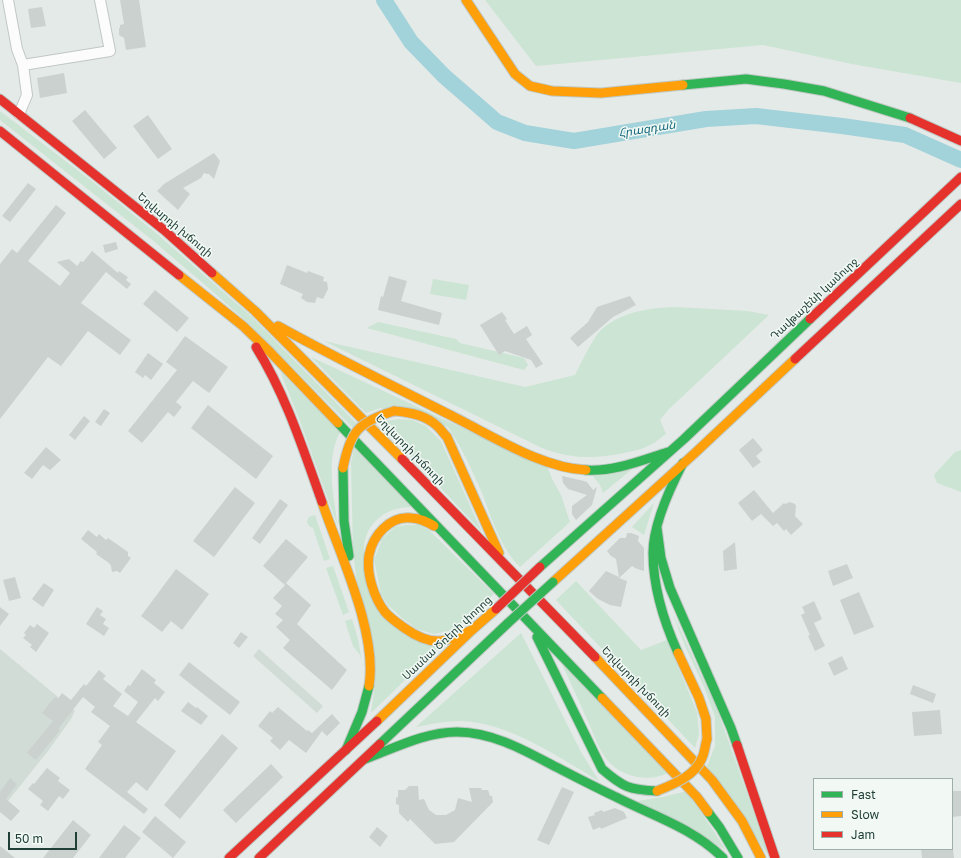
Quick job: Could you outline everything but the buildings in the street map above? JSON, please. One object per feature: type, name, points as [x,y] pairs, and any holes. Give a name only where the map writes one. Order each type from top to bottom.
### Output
[{"type":"main road","points":[[466,0],[514,74],[530,86],[552,91],[601,94],[746,79],[824,91],[912,119],[961,141]]},
{"type":"main road","name":"Եղվարդի խճուղի","points":[[0,99],[164,230],[255,311],[353,408],[669,734],[734,809],[752,838],[761,858]]},
{"type":"main road","points":[[0,131],[243,326],[270,352],[697,797],[720,828],[738,858]]},
{"type":"main road","name":"Դավթաշենի կամուրջ","points":[[684,439],[961,177]]},
{"type":"main road","points":[[259,858],[366,759],[508,623],[696,452],[961,204]]},
{"type":"main road","points":[[255,311],[320,349],[514,447],[552,464],[578,470],[596,471],[620,467],[668,452]]},
{"type":"main road","points":[[243,326],[280,388],[356,598]]},
{"type":"main road","points":[[346,750],[365,703],[369,686],[370,671],[368,647],[356,598],[344,521],[343,468],[350,440],[357,431],[374,418],[394,411],[403,411],[425,418],[435,424],[447,437],[504,564]]},
{"type":"main road","name":"Սասնա Ծռերի փողոց","points":[[229,858],[540,567],[684,439]]},
{"type":"main road","points":[[529,622],[602,769],[618,783],[638,790],[657,791],[677,782],[694,771],[702,758],[707,739],[706,719],[699,698],[676,648],[663,614],[656,591],[653,552],[658,528],[670,487],[683,463]]},
{"type":"main road","points":[[442,531],[426,521],[419,519],[404,518],[390,522],[376,538],[371,547],[368,565],[374,588],[384,610],[400,626],[419,638],[438,642],[472,630]]},
{"type":"main road","points":[[658,528],[661,558],[670,588],[731,728],[775,858]]},
{"type":"main road","points":[[366,759],[415,738],[434,733],[458,732],[490,736],[517,747],[624,802],[694,834],[724,858]]},
{"type":"street","points":[[8,0],[17,49],[23,65],[27,95],[19,114]]},
{"type":"street","points":[[23,65],[110,50],[100,0]]},
{"type":"shaded area","points":[[0,649],[75,711],[48,751],[0,811]]},
{"type":"shaded area","points":[[259,649],[323,706],[317,713],[253,656]]},
{"type":"green space","points":[[485,0],[961,0],[961,83],[852,64],[763,45],[536,66]]},
{"type":"green space","points":[[0,111],[93,182],[156,233],[252,317],[357,424],[353,428],[247,322],[204,284],[151,239],[0,120]]},
{"type":"green space","points":[[433,279],[469,285],[466,300],[430,294]]},
{"type":"green space","points":[[676,307],[747,311],[769,315],[668,410],[660,420],[666,434],[652,444],[642,448],[624,453],[593,457],[573,456],[552,452],[542,448],[324,341],[525,387],[575,375],[598,333],[618,319],[646,310]]},
{"type":"green space","points":[[378,322],[456,339],[460,343],[524,358],[528,365],[524,370],[367,328]]},
{"type":"green space","points":[[311,357],[548,468],[561,495],[570,522],[520,567],[507,551],[502,542],[471,468],[448,427],[380,408],[366,413]]},
{"type":"green space","points":[[280,371],[340,432],[335,443],[332,466],[333,491],[338,527],[300,421]]},
{"type":"green space","points":[[399,419],[412,420],[426,426],[441,441],[482,532],[381,424],[387,421]]},
{"type":"green space","points":[[355,445],[413,507],[395,509],[380,517],[373,523],[365,539],[364,555],[378,609],[440,646],[371,713],[375,684],[353,552],[351,463]]},
{"type":"green space","points":[[961,450],[961,492],[937,483],[934,475],[955,452]]},
{"type":"green space","points":[[631,470],[603,493],[600,485],[593,476]]},
{"type":"green space","points":[[654,503],[644,535],[632,527]]},
{"type":"green space","points":[[315,515],[330,559],[324,561],[313,528],[309,526],[307,522],[310,517]]},
{"type":"green space","points":[[419,525],[429,530],[494,594],[464,622],[448,631],[434,634],[417,629],[388,605],[381,594],[374,560],[382,539],[395,527]]},
{"type":"green space","points":[[333,566],[349,612],[343,615],[326,568]]},
{"type":"green space","points":[[576,581],[641,650],[667,640],[697,712],[699,734],[695,748],[556,600]]},
{"type":"green space","points":[[672,612],[716,706],[770,858],[707,766],[715,746],[715,717]]},
{"type":"green space","points":[[352,619],[358,639],[362,662],[360,655],[353,646],[345,621]]},
{"type":"green space","points":[[521,633],[581,752],[599,781],[533,743],[498,728],[480,723],[462,721],[444,722],[416,727]]},
{"type":"green space","points":[[560,660],[668,773],[654,777],[638,777],[624,773],[607,760],[598,745]]},
{"type":"green space","points":[[687,791],[726,850],[638,801]]},
{"type":"waterway","name":"Հրազդան","points":[[384,0],[411,42],[444,76],[497,122],[525,133],[574,141],[706,119],[756,116],[905,135],[961,160]]},
{"type":"traffic: fast","points":[[683,85],[746,79],[784,84],[824,91],[910,118]]},
{"type":"traffic: fast","points":[[540,567],[684,439],[810,319]]},
{"type":"traffic: fast","points":[[338,423],[602,698]]},
{"type":"traffic: fast","points":[[586,470],[617,467],[668,452]]},
{"type":"traffic: fast","points":[[678,653],[660,604],[655,579],[653,553],[659,518],[683,463]]},
{"type":"traffic: fast","points":[[343,468],[344,521],[349,556]]},
{"type":"traffic: fast","points":[[657,528],[661,558],[670,588],[737,745]]},
{"type":"traffic: fast","points":[[508,623],[553,582]]},
{"type":"traffic: fast","points":[[380,744],[508,623]]},
{"type":"traffic: fast","points":[[537,637],[602,769],[621,784],[640,790],[657,791]]},
{"type":"traffic: fast","points":[[346,750],[362,712],[369,686]]},
{"type":"traffic: fast","points":[[365,759],[410,741],[433,735],[457,732],[483,735],[519,748],[630,804],[672,823],[699,838],[723,858]]},
{"type":"traffic: fast","points":[[708,812],[720,828],[738,858]]},
{"type":"traffic: slow","points":[[466,0],[515,74],[530,86],[552,91],[601,93],[683,85]]},
{"type":"traffic: slow","points":[[212,273],[255,311],[402,459]]},
{"type":"traffic: slow","points":[[179,275],[243,326],[338,423]]},
{"type":"traffic: slow","points":[[278,326],[535,458],[552,464],[586,470]]},
{"type":"traffic: slow","points":[[553,582],[696,452],[795,359]]},
{"type":"traffic: slow","points":[[394,411],[422,416],[437,426],[447,437],[499,553]]},
{"type":"traffic: slow","points":[[343,468],[349,445],[358,430],[372,419],[394,411]]},
{"type":"traffic: slow","points":[[322,502],[347,568],[363,617],[368,642],[370,665],[369,686]]},
{"type":"traffic: slow","points":[[434,526],[417,519],[403,518],[396,520],[384,528],[374,540],[369,555],[369,570],[374,593],[377,600],[390,617],[410,632],[422,638],[431,641],[444,640],[456,637],[472,630]]},
{"type":"traffic: slow","points":[[377,721],[496,609]]},
{"type":"traffic: slow","points":[[678,653],[699,698],[706,719],[707,739]]},
{"type":"traffic: slow","points":[[595,657],[712,780],[742,821],[761,858]]},
{"type":"traffic: slow","points":[[602,698],[697,797],[708,812]]},
{"type":"traffic: slow","points":[[657,791],[683,779],[694,770],[703,756],[707,739]]},
{"type":"traffic: jam","points":[[0,99],[164,230],[212,273]]},
{"type":"traffic: jam","points":[[910,118],[961,141]]},
{"type":"traffic: jam","points":[[0,131],[179,275]]},
{"type":"traffic: jam","points":[[810,319],[961,177]]},
{"type":"traffic: jam","points":[[795,359],[961,204]]},
{"type":"traffic: jam","points":[[256,347],[267,365],[285,403],[301,442],[322,502]]},
{"type":"traffic: jam","points":[[402,459],[595,657]]},
{"type":"traffic: jam","points":[[496,609],[540,567]]},
{"type":"traffic: jam","points":[[229,858],[377,721]]},
{"type":"traffic: jam","points":[[259,858],[380,744]]},
{"type":"traffic: jam","points":[[737,745],[775,858]]}]
